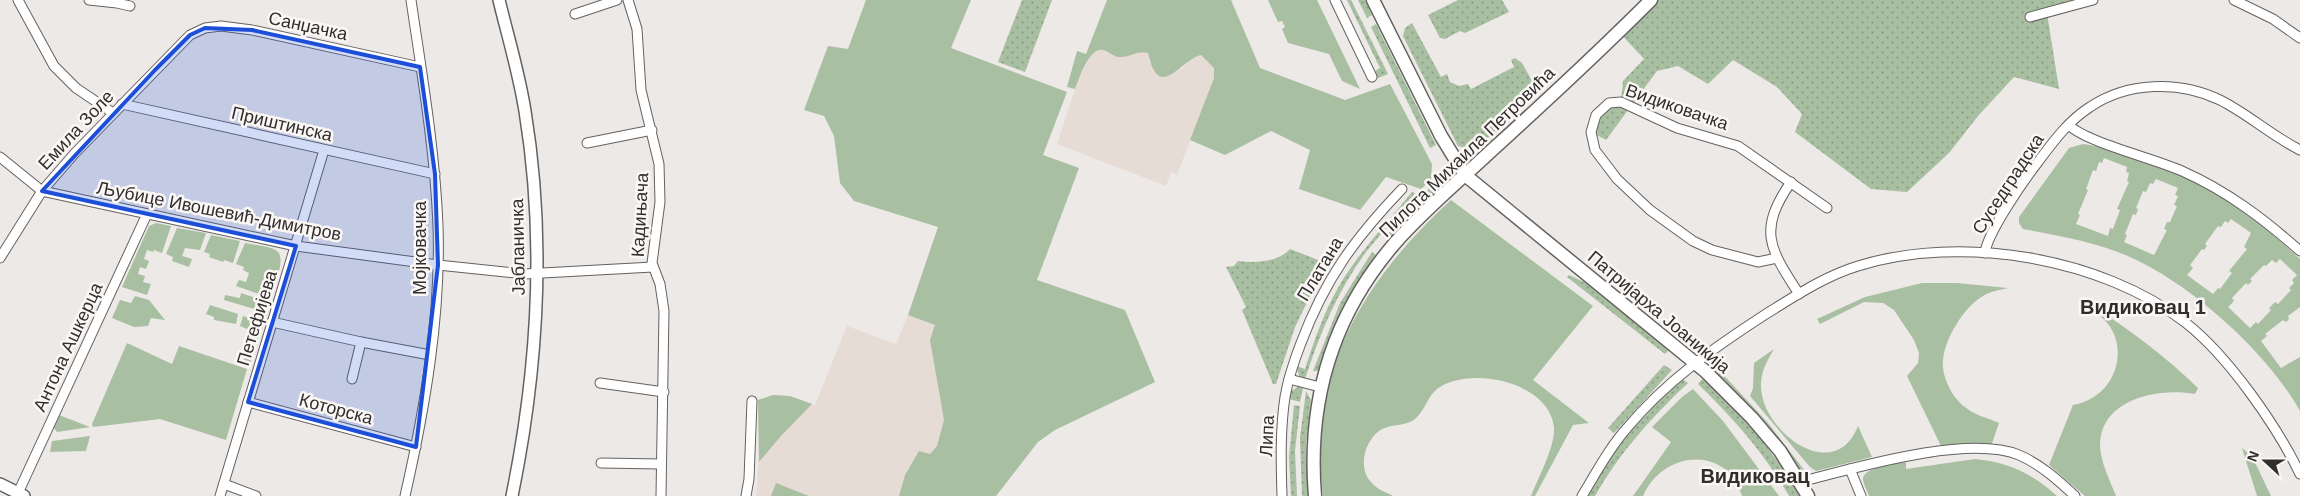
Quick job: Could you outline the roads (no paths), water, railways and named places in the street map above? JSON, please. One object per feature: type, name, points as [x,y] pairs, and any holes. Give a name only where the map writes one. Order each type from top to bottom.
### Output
[{"type":"main road","name":"Патријарха Јоаникија","points":[[1373,0],[1441,136],[1465,175],[1695,362],[1752,418],[1780,451],[1808,496]]},
{"type":"main road","name":"Пилота Михаила Петровића","points":[[1315,496],[1314,431],[1320,387],[1338,334],[1362,287],[1401,237],[1651,0]]},
{"type":"street","points":[[18,0],[54,66],[76,88],[113,113]]},
{"type":"street","points":[[88,0],[130,6]]},
{"type":"street","name":"Мојковачка","points":[[405,496],[416,447],[430,355],[438,265],[435,174],[411,0]]},
{"type":"street","name":"Јабланичка","points":[[499,0],[520,86],[528,131],[537,224],[538,274],[527,413],[512,496]]},
{"type":"street","points":[[574,14],[617,0]]},
{"type":"street","name":"Кадињача","points":[[628,0],[638,37],[641,90],[657,149],[661,183],[652,254],[653,267],[660,284],[664,311],[661,496]]},
{"type":"street","points":[[1335,0],[1372,77]]},
{"type":"street","points":[[2030,17],[2093,0]]},
{"type":"street","points":[[2234,0],[2273,20],[2300,38]]},
{"type":"street","name":"Санџачка","points":[[190,35],[205,28],[221,26],[252,30],[420,67]]},
{"type":"street","name":"Емила Золе","points":[[0,258],[42,191],[113,113],[190,35]]},
{"type":"street","name":"Суседградска","points":[[1985,253],[1988,240],[2022,184],[2050,145],[2069,124],[2090,107],[2123,92],[2162,86],[2184,88],[2221,100],[2300,150]]},
{"type":"street","name":"Видиковачка","points":[[1777,258],[1758,262],[1727,255],[1698,244],[1667,223],[1627,190],[1595,150],[1592,140],[1592,122],[1604,106],[1615,101],[1621,102],[1677,128],[1738,146],[1827,208]]},
{"type":"street","name":"Приштинска","points":[[122,104],[435,174]]},
{"type":"street","points":[[2069,124],[2081,133],[2164,163],[2216,189],[2257,214],[2300,251]]},
{"type":"street","points":[[587,143],[652,130]]},
{"type":"street","name":"Петефијева","points":[[220,496],[324,150]]},
{"type":"street","name":"Љубице Ивошевић-Димитров","points":[[0,157],[42,191],[296,246],[438,265],[538,274],[653,267]]},
{"type":"street","points":[[1791,182],[1777,203],[1772,216],[1771,242],[1777,258],[1799,294]]},
{"type":"street","name":"Платана","points":[[1289,379],[1311,315],[1330,278],[1358,238],[1402,189]]},
{"type":"street","name":"Антона Ашкерца","points":[[21,495],[147,214]]},
{"type":"street","points":[[1582,496],[1626,428],[1664,389],[1695,362],[1736,333],[1827,278],[1849,269],[1887,258],[1930,253],[1985,253],[2039,260],[2080,269],[2138,293],[2179,318],[2206,342],[2248,393],[2275,430],[2300,474]]},
{"type":"street","points":[[272,322],[430,355]]},
{"type":"street","points":[[352,380],[361,342]]},
{"type":"street","points":[[1289,379],[1320,387]]},
{"type":"street","name":"Липа","points":[[1282,496],[1282,445],[1285,399],[1289,379]]},
{"type":"street","points":[[600,382],[664,392]]},
{"type":"street","points":[[746,496],[749,479],[752,401]]},
{"type":"street","name":"Которска","points":[[248,402],[416,447]]},
{"type":"street","points":[[1800,482],[1850,469],[1977,447],[2020,456],[2048,473],[2075,496]]},
{"type":"street","points":[[601,463],[661,464]]},
{"type":"street","points":[[1850,469],[1861,496]]},
{"type":"street","points":[[0,484],[21,495]]},
{"type":"street","points":[[224,484],[256,496]]},
{"type":"district","name":"Видиковац 1","points":[[2143,307]]},
{"type":"district","name":"Видиковац","points":[[1755,476]]}]
